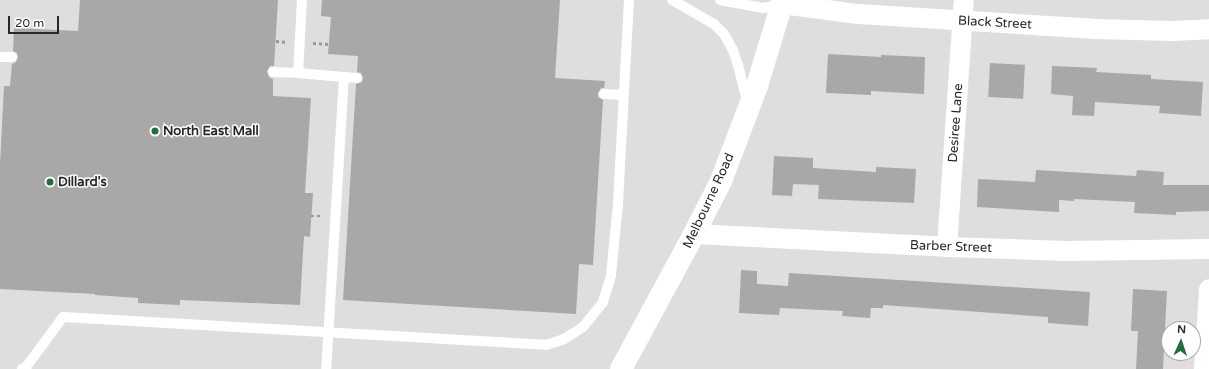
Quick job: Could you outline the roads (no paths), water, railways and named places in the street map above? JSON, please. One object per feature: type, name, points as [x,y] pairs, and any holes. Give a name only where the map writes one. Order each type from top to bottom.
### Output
[{"type":"main road","name":"Melbourne Road","points":[[621,369],[721,181],[748,108],[780,1]]},
{"type":"street","name":"Desiree Lane","points":[[947,247],[964,0]]},
{"type":"street","name":"Black Street","points":[[780,1],[858,14],[963,21],[1094,29],[1173,31],[1209,29]]},
{"type":"street","name":"Barber Street","points":[[694,234],[947,247],[1066,250],[1209,249]]},
{"type":"street","points":[[1204,369],[1209,288]]},
{"type":"lane","points":[[298,73],[302,0]]},
{"type":"lane","points":[[22,369],[27,366],[63,317],[328,331],[546,345],[564,339],[583,327],[603,302],[611,275],[618,204],[629,0]]},
{"type":"lane","points":[[672,0],[714,24],[724,34],[733,50],[738,65],[748,108]]},
{"type":"lane","points":[[720,0],[763,8],[780,1]]},
{"type":"lane","points":[[0,57],[12,57]]},
{"type":"lane","points":[[273,72],[357,78]]},
{"type":"lane","points":[[326,369],[344,77]]},
{"type":"lane","points":[[604,94],[623,95]]},
{"type":"place","name":"North East Mall","points":[[155,131]]},
{"type":"place","name":"Dillard's","points":[[50,182]]}]
